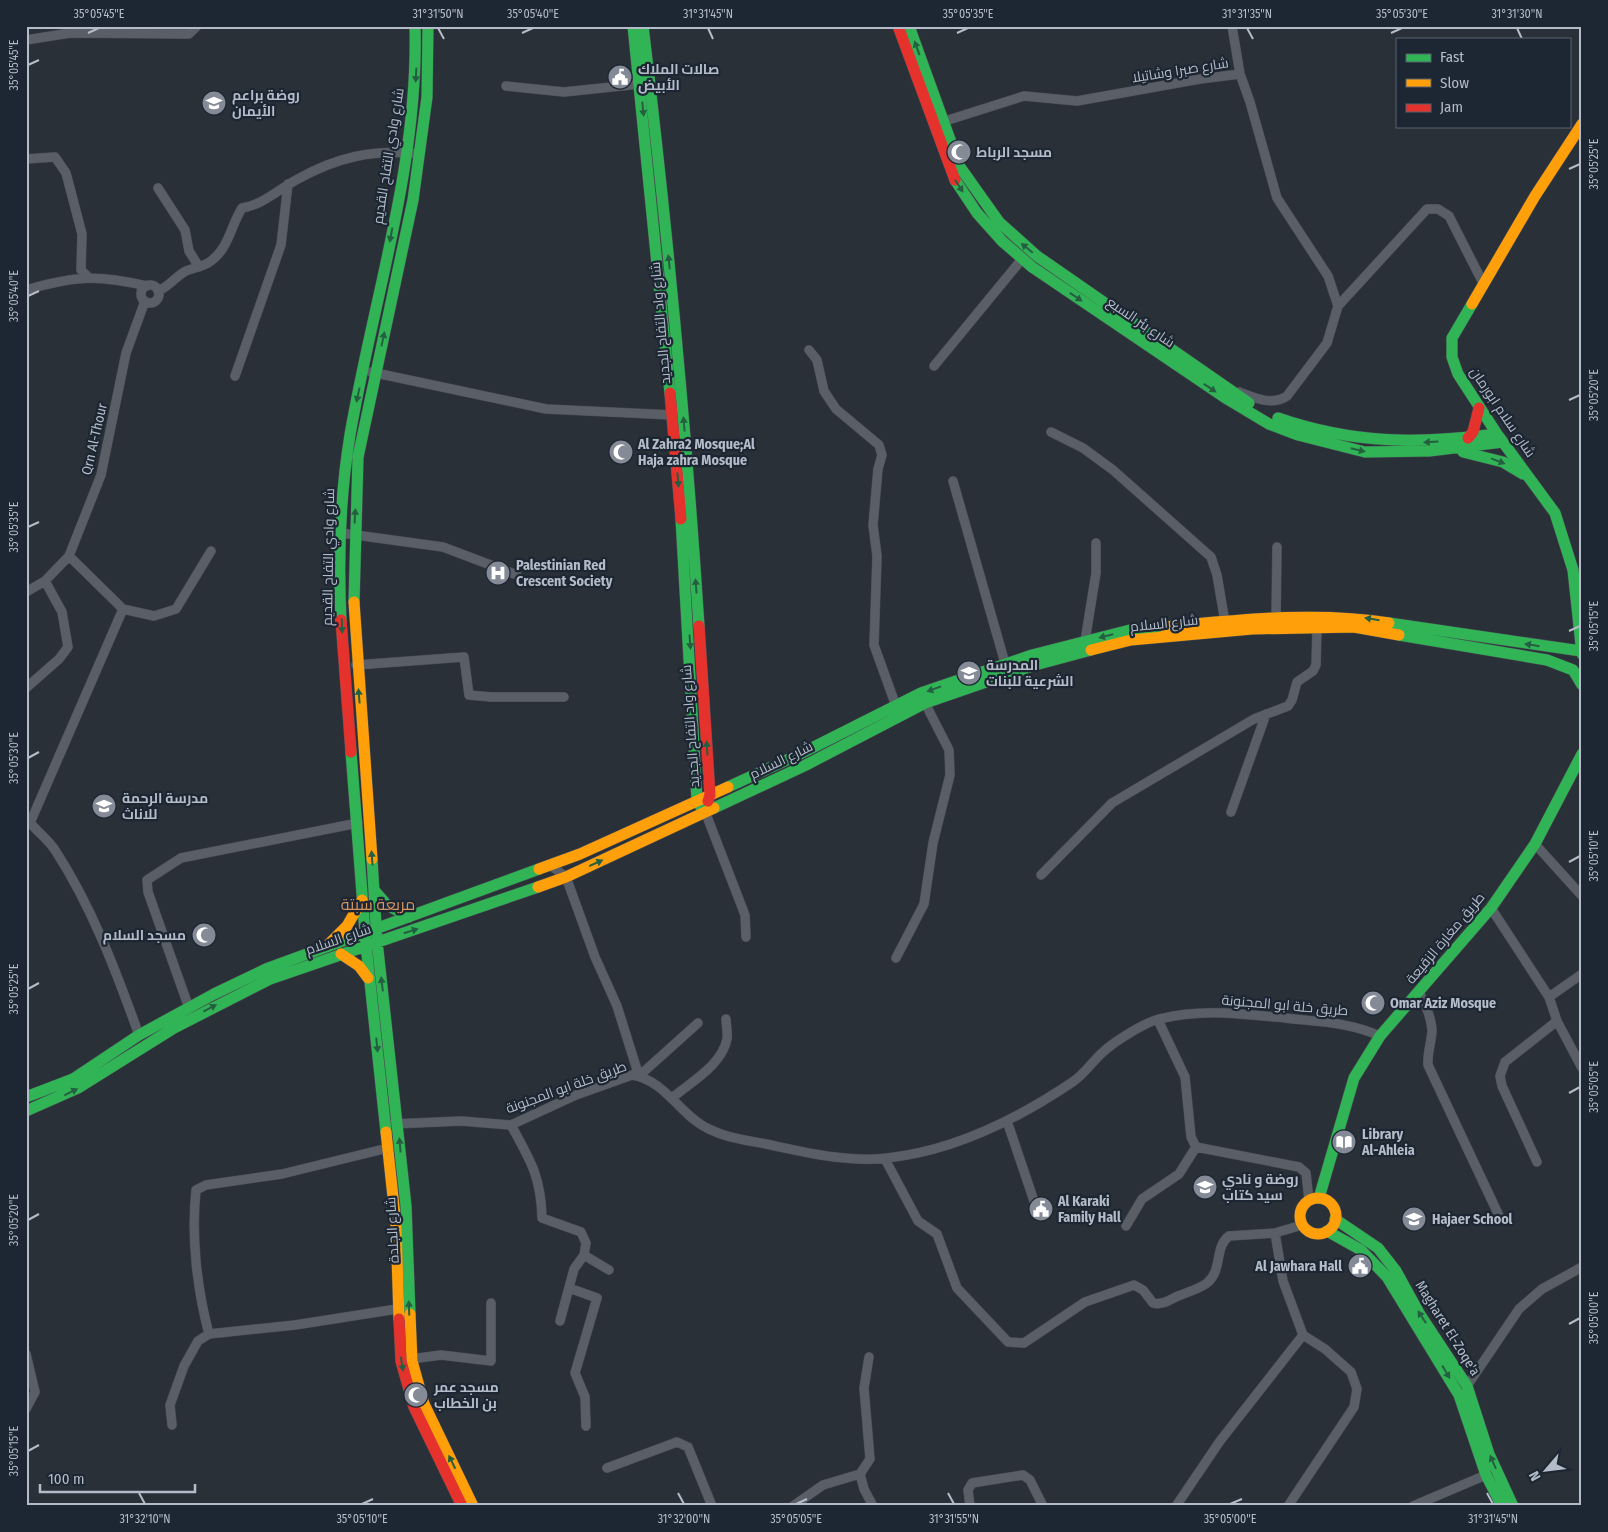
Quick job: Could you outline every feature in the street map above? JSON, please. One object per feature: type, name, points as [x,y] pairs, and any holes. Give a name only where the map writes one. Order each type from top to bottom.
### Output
[{"type":"street","points":[[26,40],[70,33],[189,34],[197,26]]},
{"type":"street","name":"شارع وادي التفاح القديم","points":[[366,945],[358,823],[343,653],[341,533],[350,435],[414,106],[415,26]]},
{"type":"street","name":"شارع وادي التفاح القديم","points":[[377,941],[356,664],[352,583],[358,457],[413,200],[428,97],[428,26]]},
{"type":"street","name":"شارع واد التفاح الجديد","points":[[632,26],[640,84],[673,415],[693,699],[697,800],[706,814]]},
{"type":"street","name":"شارع واد التفاح الجديد","points":[[643,26],[661,179],[690,491],[710,795],[706,814]]},
{"type":"street","name":"شارع بئر السبع","points":[[898,26],[954,178],[977,213],[1002,241],[1022,259],[1224,397],[1269,424],[1298,435],[1365,452],[1450,450],[1500,438]]},
{"type":"street","name":"شارع بئر السبع","points":[[909,26],[960,168],[974,190],[1016,239],[1229,389],[1272,416],[1326,433],[1378,442],[1406,443],[1468,438],[1500,438]]},
{"type":"street","name":"شارع صبرا وشاتيلا","points":[[942,122],[1024,96],[1077,101],[1200,79],[1240,74],[1232,26]]},
{"type":"street","points":[[1240,74],[1250,102],[1277,198],[1328,276],[1338,306]]},
{"type":"street","points":[[506,86],[564,92],[640,84]]},
{"type":"street","name":"شارع سلام ابورمان","points":[[1581,652],[1573,570],[1555,513],[1479,408],[1458,374],[1452,356],[1452,338],[1535,196],[1582,124]]},
{"type":"street","points":[[158,291],[169,286],[185,272],[199,267],[214,258],[226,246],[235,218],[242,208],[256,206],[288,184],[349,156],[406,152],[420,154]]},
{"type":"street","points":[[26,159],[55,157],[66,173],[82,234],[81,270],[87,276]]},
{"type":"street","points":[[235,376],[281,245],[288,184]]},
{"type":"street","points":[[158,188],[185,230],[189,250],[199,267]]},
{"type":"street","points":[[1229,389],[1271,402],[1281,400],[1287,396],[1327,343],[1338,306],[1427,209],[1438,209],[1449,216],[1483,283]]},
{"type":"street","points":[[934,366],[1022,259]]},
{"type":"street","points":[[26,290],[87,276],[153,286],[158,291]]},
{"type":"street","points":[[147,286],[141,294],[145,300],[151,302],[156,300],[158,291]]},
{"type":"street","name":"Qrn Al-Thour","points":[[26,592],[45,581],[70,556],[101,476],[126,354],[145,300]]},
{"type":"street","points":[[809,350],[817,360],[824,391],[836,408],[879,445],[882,455],[878,469],[874,525],[877,556],[874,645],[896,706]]},
{"type":"street","points":[[363,370],[546,409],[673,415]]},
{"type":"street","points":[[1468,438],[1473,432],[1479,408]]},
{"type":"street","points":[[1051,432],[1083,448],[1113,470],[1211,558],[1217,575],[1225,622]]},
{"type":"street","points":[[1450,450],[1487,457],[1519,470],[1540,491]]},
{"type":"street","points":[[953,481],[1005,663]]},
{"type":"street","points":[[341,533],[443,547],[517,575]]},
{"type":"street","points":[[1086,641],[1096,573],[1096,543]]},
{"type":"street","points":[[1276,616],[1277,547]]},
{"type":"street","points":[[70,556],[122,610],[154,616],[176,608],[210,551]]},
{"type":"street","points":[[26,688],[59,659],[68,647],[62,612],[45,581]]},
{"type":"street","points":[[122,610],[28,821],[54,848],[88,907],[115,968],[139,1035]]},
{"type":"street","name":"شارع السلام","points":[[26,1097],[64,1084],[83,1074],[139,1035],[266,969],[580,854],[736,783],[921,694],[1005,663],[1130,630],[1276,616],[1354,617],[1581,652]]},
{"type":"street","points":[[1042,874],[1112,803],[1254,719],[1288,706],[1292,700],[1297,682],[1315,668],[1318,657],[1317,627]]},
{"type":"street","name":"شارع السلام","points":[[26,1111],[78,1088],[174,1028],[244,991],[377,941],[566,877],[706,814],[806,765],[925,703],[1035,665],[1131,640],[1252,628],[1354,627],[1547,660],[1573,670],[1582,685]]},
{"type":"street","points":[[356,664],[464,657],[469,695],[491,697],[564,697]]},
{"type":"street","points":[[896,958],[924,904],[933,843],[950,775],[949,750],[925,703]]},
{"type":"street","points":[[1231,812],[1266,714]]},
{"type":"street","name":"طريق مغارة الزقيعة","points":[[1314,1199],[1354,1078],[1380,1036],[1491,908],[1535,844],[1582,754]]},
{"type":"street","points":[[708,767],[718,777],[736,783]]},
{"type":"street","points":[[706,814],[744,915],[746,937]]},
{"type":"street","points":[[189,1008],[148,892],[147,880],[181,858],[358,823]]},
{"type":"street","points":[[1535,844],[1582,896]]},
{"type":"street","points":[[550,865],[566,877],[595,957],[617,1006],[639,1076],[698,1023]]},
{"type":"street","points":[[374,889],[387,905],[409,917]]},
{"type":"street","points":[[324,948],[347,926],[363,898]]},
{"type":"street","points":[[1491,908],[1549,997],[1557,1022],[1582,1068]]},
{"type":"street","name":"شارع الجلدة","points":[[377,941],[398,1124],[409,1244],[412,1359],[424,1404],[473,1506]]},
{"type":"street","name":"شارع الجلدة","points":[[366,945],[396,1225],[397,1309],[404,1379],[419,1418],[462,1506]]},
{"type":"street","points":[[341,954],[359,966],[370,980]]},
{"type":"street","points":[[1549,997],[1582,974]]},
{"type":"street","points":[[1419,992],[1426,1006],[1432,1031],[1428,1044],[1428,1065],[1501,1220]]},
{"type":"street","name":"طريق خلة ابو المجنونة","points":[[386,1124],[461,1121],[511,1124],[576,1095],[632,1075],[639,1076],[658,1087],[696,1121],[730,1138],[821,1156],[885,1159],[938,1148],[971,1138],[1008,1121],[1076,1080],[1104,1051],[1158,1020],[1204,1012],[1236,1012],[1341,1023],[1360,1027],[1380,1036]]},
{"type":"street","points":[[672,1098],[708,1069],[721,1054],[727,1038],[726,1019]]},
{"type":"street","points":[[1158,1020],[1185,1077],[1191,1137],[1196,1147]]},
{"type":"street","points":[[1537,1162],[1502,1086],[1500,1076],[1505,1062],[1557,1022]]},
{"type":"street","points":[[1008,1121],[1034,1201]]},
{"type":"street","points":[[511,1124],[532,1162],[542,1203],[542,1218],[581,1232],[586,1243],[584,1255],[574,1268],[560,1321]]},
{"type":"street","points":[[1196,1147],[1299,1167],[1306,1173],[1314,1199]]},
{"type":"street","points":[[1126,1226],[1142,1199],[1179,1174],[1196,1147]]},
{"type":"street","points":[[209,1334],[202,1309],[194,1226],[196,1190],[206,1185],[282,1174],[388,1148]]},
{"type":"street","points":[[885,1159],[918,1222],[937,1234],[957,1288],[1008,1342],[1024,1343],[1085,1302],[1134,1285],[1143,1290],[1153,1303],[1161,1304],[1208,1283],[1216,1273],[1222,1243],[1229,1236],[1275,1233],[1302,1225]]},
{"type":"street","points":[[1314,1199],[1332,1204],[1335,1219],[1327,1231],[1316,1234],[1306,1230],[1302,1225],[1300,1214],[1301,1208],[1314,1199]]},
{"type":"street","name":"Magharet El-Zoqe'a","points":[[1335,1219],[1368,1239],[1386,1257],[1419,1313],[1467,1386],[1489,1454],[1513,1506]]},
{"type":"street","name":"Magharet El-Zoqe'a","points":[[1327,1231],[1357,1246],[1375,1259],[1387,1277],[1459,1395],[1486,1475],[1502,1506]]},
{"type":"street","points":[[1275,1233],[1283,1281],[1303,1335],[1325,1349],[1351,1372],[1358,1389],[1354,1407],[1288,1506]]},
{"type":"street","points":[[584,1255],[609,1270]]},
{"type":"street","points":[[1467,1386],[1519,1309],[1542,1289],[1582,1267]]},
{"type":"street","points":[[569,1288],[597,1298],[575,1373],[585,1397],[586,1426]]},
{"type":"street","points":[[412,1359],[441,1355],[491,1361],[491,1303]]},
{"type":"street","points":[[172,1425],[170,1405],[184,1366],[198,1341],[209,1334],[295,1325],[397,1309]]},
{"type":"street","points":[[1176,1506],[1220,1441],[1303,1335]]},
{"type":"street","points":[[26,1354],[35,1392],[26,1409]]},
{"type":"street","points":[[794,1506],[823,1485],[860,1474],[870,1459],[864,1388],[869,1357]]},
{"type":"street","points":[[607,1468],[677,1442],[688,1447],[712,1506]]},
{"type":"street","points":[[860,1474],[864,1489],[873,1506]]},
{"type":"street","points":[[970,1506],[968,1490],[972,1483],[1021,1475],[1030,1480],[1043,1506]]},
{"type":"street","points":[[1414,1506],[1486,1475]]},
{"type":"traffic: fast","points":[[341,620],[340,574],[344,481],[350,435],[393,232],[410,130],[415,26]]},
{"type":"traffic: fast","points":[[354,602],[358,457],[413,200],[427,97],[428,26]]},
{"type":"traffic: fast","points":[[633,26],[670,393]]},
{"type":"traffic: fast","points":[[643,26],[675,326],[699,626]]},
{"type":"traffic: fast","points":[[909,26],[960,167],[999,222],[1037,256],[1249,403]]},
{"type":"traffic: fast","points":[[955,180],[977,213],[1002,241],[1032,267],[1224,397],[1269,424],[1298,435],[1365,452],[1429,451],[1503,442]]},
{"type":"traffic: fast","points":[[1472,304],[1452,338],[1452,357],[1458,374],[1497,434],[1555,513],[1573,570],[1582,654]]},
{"type":"traffic: fast","points":[[1278,418],[1333,433],[1386,439],[1440,439],[1497,434]]},
{"type":"traffic: fast","points":[[1463,452],[1503,462],[1523,474]]},
{"type":"traffic: fast","points":[[681,519],[697,800],[701,807]]},
{"type":"traffic: fast","points":[[1389,623],[1581,651]]},
{"type":"traffic: fast","points":[[728,787],[800,754],[921,693],[1032,655],[1130,630],[1164,627]]},
{"type":"traffic: fast","points":[[1399,635],[1547,660],[1573,670],[1582,685]]},
{"type":"traffic: fast","points":[[714,808],[806,765],[925,703],[1035,665],[1091,650]]},
{"type":"traffic: fast","points":[[351,752],[366,945],[386,1132]]},
{"type":"traffic: fast","points":[[1319,1198],[1354,1078],[1380,1036],[1491,908],[1535,844],[1582,754]]},
{"type":"traffic: fast","points":[[372,859],[377,941],[406,1206],[410,1314]]},
{"type":"traffic: fast","points":[[26,1097],[73,1079],[139,1035],[214,994],[266,969],[539,869]]},
{"type":"traffic: fast","points":[[26,1111],[78,1088],[174,1028],[270,979],[538,887]]},
{"type":"traffic: fast","points":[[374,890],[387,905],[409,917]]},
{"type":"traffic: fast","points":[[1335,1219],[1378,1248],[1396,1271],[1419,1313],[1467,1386],[1489,1454],[1513,1506]]},
{"type":"traffic: fast","points":[[1327,1231],[1361,1250],[1387,1277],[1459,1395],[1486,1475],[1502,1506]]},
{"type":"traffic: slow","points":[[1472,304],[1535,196],[1582,124]]},
{"type":"traffic: slow","points":[[354,602],[372,859]]},
{"type":"traffic: slow","points":[[1164,627],[1248,619],[1305,617],[1361,619],[1389,623]]},
{"type":"traffic: slow","points":[[1091,650],[1131,640],[1252,629],[1354,627],[1399,635]]},
{"type":"traffic: slow","points":[[539,869],[580,854],[728,787]]},
{"type":"traffic: slow","points":[[538,887],[566,877],[714,808]]},
{"type":"traffic: slow","points":[[329,944],[347,926],[362,900]]},
{"type":"traffic: slow","points":[[341,954],[359,966],[368,978]]},
{"type":"traffic: slow","points":[[386,1132],[396,1225],[399,1319]]},
{"type":"traffic: slow","points":[[1318,1198],[1325,1199],[1331,1203],[1335,1209],[1336,1216],[1335,1223],[1331,1229],[1325,1233],[1318,1234],[1311,1233],[1305,1229],[1301,1223],[1300,1216],[1301,1209],[1305,1203],[1311,1199],[1318,1198]]},
{"type":"traffic: slow","points":[[410,1314],[412,1361],[424,1404],[473,1506]]},
{"type":"traffic: jam","points":[[898,26],[955,180]]},
{"type":"traffic: jam","points":[[670,393],[681,519]]},
{"type":"traffic: jam","points":[[1468,438],[1473,432],[1479,408]]},
{"type":"traffic: jam","points":[[341,620],[351,752]]},
{"type":"traffic: jam","points":[[699,626],[710,795],[708,801]]},
{"type":"traffic: jam","points":[[399,1319],[401,1361],[414,1407],[462,1506]]},
{"type":"place","name":"صالات الملاك الأبيض","points":[[620,77]]},
{"type":"place","name":"روضة براعم الأيمان","points":[[214,103]]},
{"type":"place","name":"مسجد الرباط","points":[[959,152]]},
{"type":"place","name":"Al Zahra2 Mosque;Al Haja zahra Mosque","points":[[621,452]]},
{"type":"place","name":"Palestinian Red Crescent Society","points":[[498,573]]},
{"type":"place","name":"المدرسة الشرعية للبنات","points":[[969,673]]},
{"type":"place","name":"مدرسة الرحمة للاناث","points":[[104,806]]},
{"type":"place","name":"مسجد السلام","points":[[204,935]]},
{"type":"place","name":"Omar Aziz Mosque","points":[[1373,1003]]},
{"type":"place","name":"Library Al-Ahleia","points":[[1344,1142]]},
{"type":"place","name":"روضة و نادي سيد كتاب","points":[[1205,1187]]},
{"type":"place","name":"Al Karaki Family Hall","points":[[1041,1209]]},
{"type":"place","name":"Hajaer School","points":[[1414,1219]]},
{"type":"place","name":"Al Jawhara Hall","points":[[1360,1266]]},
{"type":"place","name":"مسجد عمر بن الخطاب","points":[[416,1395]]},
{"type":"district","name":"مربعة سبتة","points":[[378,904]]}]
